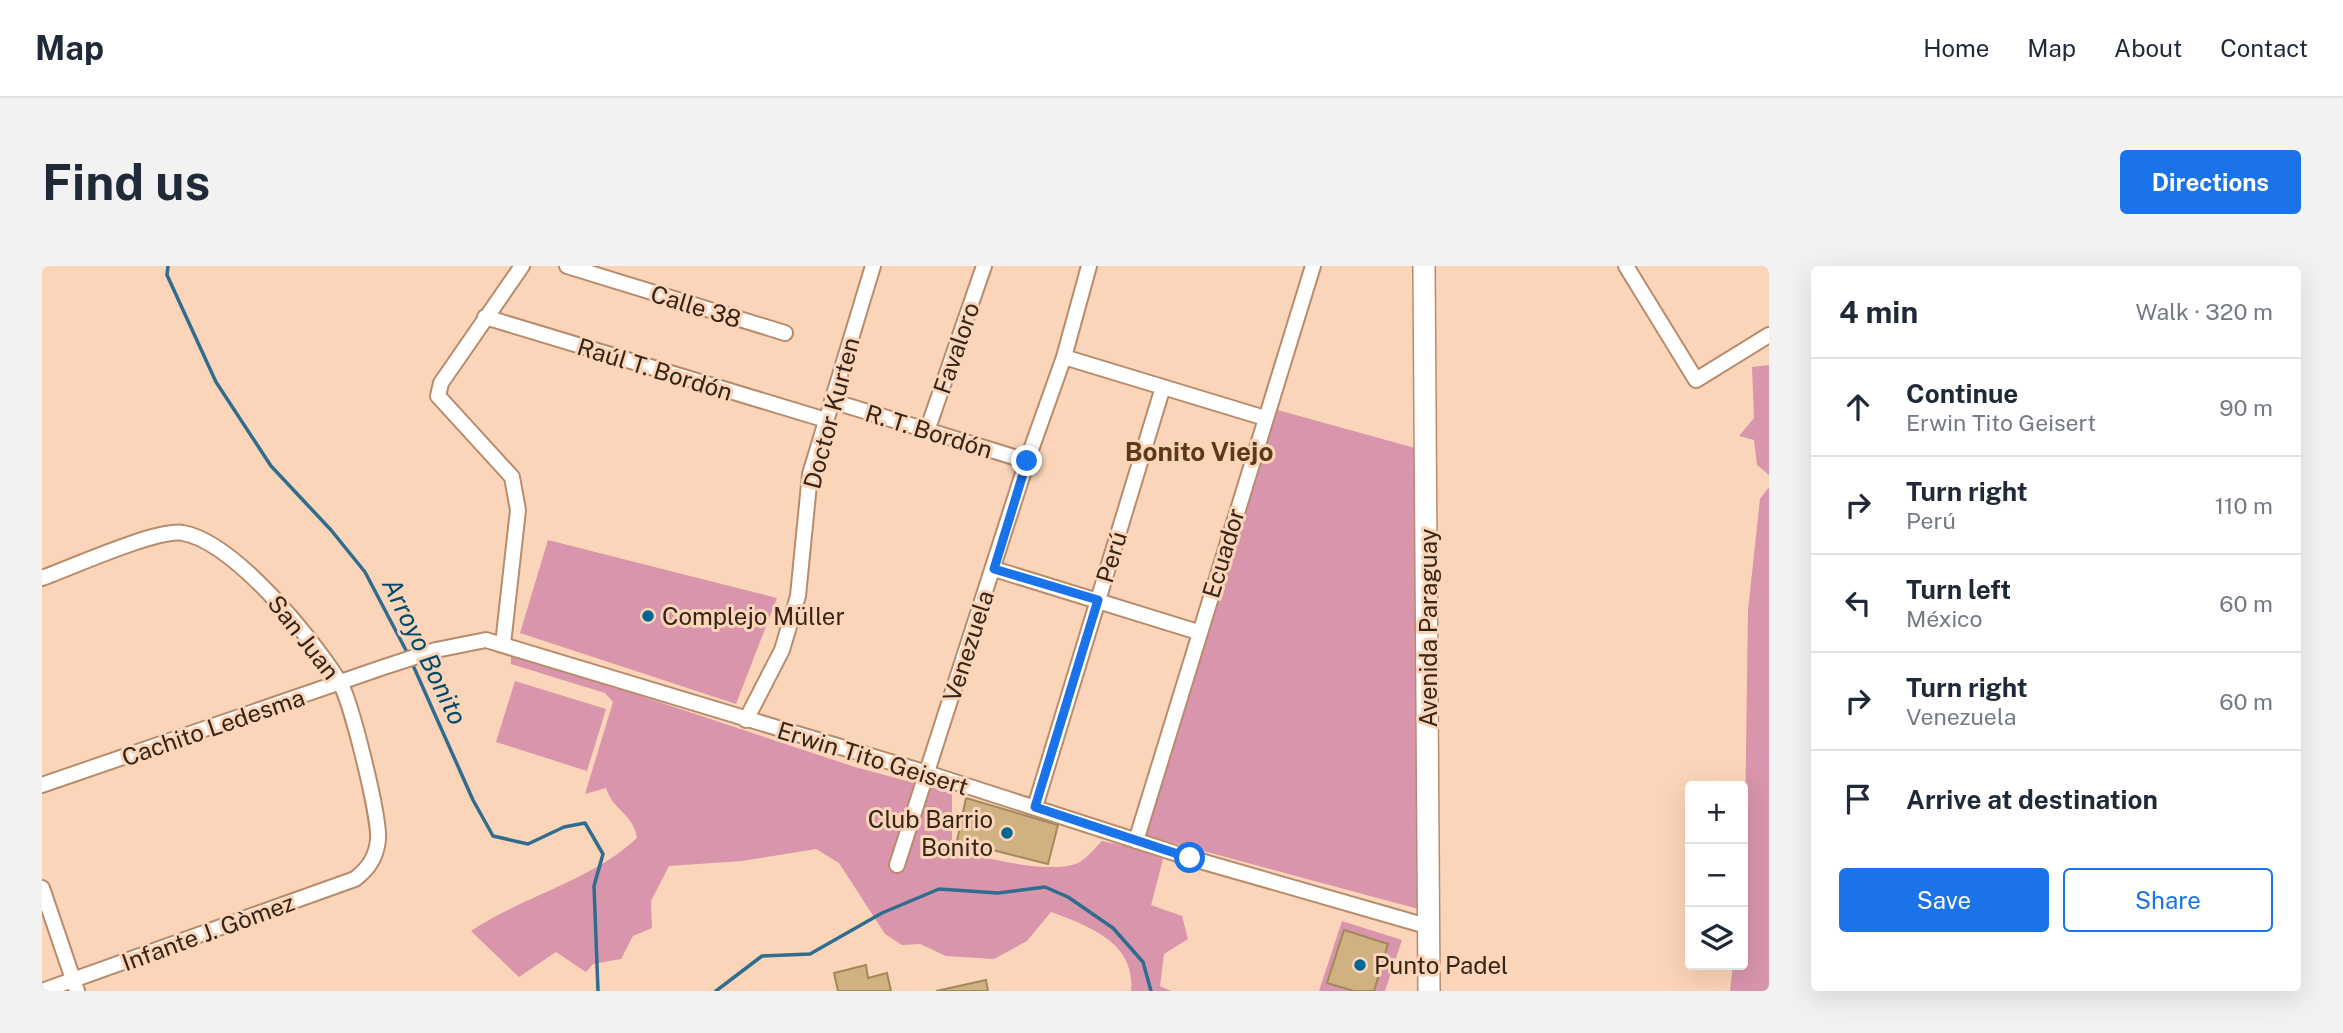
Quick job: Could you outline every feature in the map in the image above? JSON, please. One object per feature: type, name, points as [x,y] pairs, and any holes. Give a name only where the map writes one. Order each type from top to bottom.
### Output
[{"type":"main road","name":"Avenida Paraguay","points":[[1424,266],[1429,991]]},
{"type":"street","points":[[503,644],[518,510],[512,477],[438,396],[442,383],[522,266]]},
{"type":"street","name":"Calle 38","points":[[567,266],[785,333]]},
{"type":"street","name":"Doctor Kurten","points":[[746,720],[782,650],[798,596],[810,474],[873,266]]},
{"type":"street","name":"Favaloro","points":[[927,431],[984,266]]},
{"type":"street","name":"Venezuela","points":[[897,865],[1027,461],[1064,357],[1090,266]]},
{"type":"street","name":"Ecuador","points":[[1136,841],[1198,632],[1313,266]]},
{"type":"street","points":[[1626,266],[1696,380],[1769,335]]},
{"type":"street","name":"Raúl T. Bordón","points":[[485,317],[826,420]]},
{"type":"street","points":[[1064,357],[1265,418]]},
{"type":"street","name":"Perú","points":[[1035,807],[1163,387]]},
{"type":"street","name":"R. T. Bordón","points":[[832,401],[1027,461]]},
{"type":"street","name":"San Juan","points":[[42,578],[155,537],[181,532],[202,539],[265,587],[341,683],[377,808],[378,841],[370,867]]},
{"type":"street","points":[[994,569],[1198,632]]},
{"type":"street","name":"Erwin Tito Geisert","points":[[384,667],[436,650],[486,640],[503,644],[927,773],[1136,841],[1430,927]]},
{"type":"street","name":"Cachito Ledesma","points":[[42,785],[384,667]]},
{"type":"street","name":"Infante J. Gòmez","points":[[42,990],[75,985],[355,880],[370,867]]},
{"type":"street","points":[[42,888],[75,985]]},
{"type":"shaded area","points":[[1769,365],[1769,475],[1757,465],[1754,440],[1739,436],[1754,418],[1752,367]]},
{"type":"shaded area","points":[[1274,409],[1433,453],[1438,583],[1433,913],[1144,835]]},
{"type":"shaded area","points":[[1769,487],[1769,991],[1730,991],[1732,970],[1748,970],[1748,781],[1746,781],[1748,610],[1760,499]]},
{"type":"shaded area","name":"Complejo Müller","points":[[548,540],[777,598],[736,704],[520,633]]},
{"type":"shaded area","points":[[511,653],[855,767],[952,793],[952,847],[964,851],[1015,864],[1066,866],[1081,861],[1102,841],[1131,847],[1163,859],[1151,905],[1182,916],[1188,939],[1164,954],[1160,986],[1171,991],[1131,991],[1131,974],[1118,949],[1094,930],[1051,912],[1027,941],[994,959],[946,956],[920,944],[902,945],[885,934],[839,863],[816,849],[742,861],[669,866],[651,901],[652,928],[633,936],[621,959],[593,964],[586,972],[556,952],[519,977],[471,931],[599,866],[637,838],[631,823],[613,802],[606,788],[585,794],[613,702],[605,693],[511,664]]},
{"type":"shaded area","points":[[515,681],[606,709],[587,771],[496,742]]},
{"type":"shaded area","name":"Punto Padel","points":[[1342,921],[1402,940],[1385,991],[1319,991]]},
{"type":"building","name":"Club Barrio Bonito","points":[[966,798],[1058,825],[1048,864],[957,841]]},
{"type":"building","name":"Punto Padel","points":[[1344,930],[1388,944],[1374,991],[1354,991],[1327,983]]},
{"type":"building","points":[[866,965],[868,978],[887,973],[891,991],[838,991],[834,973]]},
{"type":"building","points":[[986,980],[988,991],[936,991]]},
{"type":"waterway","name":"Arroyo Bonito","points":[[168,266],[167,275],[216,382],[271,466],[331,530],[365,572],[409,656]]},
{"type":"waterway","name":"Arroyo Bonito","points":[[412,663],[473,800],[493,836],[528,844],[564,827],[585,823],[603,854],[594,886],[598,991]]},
{"type":"waterway","name":"Arroyo Bonito","points":[[716,991],[762,956],[810,954],[882,913],[939,889],[998,893],[1045,887],[1068,897],[1113,928],[1143,962],[1151,991]]},
{"type":"place","name":"Complejo Müller","points":[[648,616]]},
{"type":"place","name":"Club Barrio Bonito","points":[[1007,833]]},
{"type":"place","name":"Punto Padel","points":[[1360,965]]},
{"type":"district","name":"Bonito Viejo","points":[[1199,451]]},
{"type":"route","points":[[1027,461],[994,569],[1098,600],[1035,807],[1190,858]]}]
